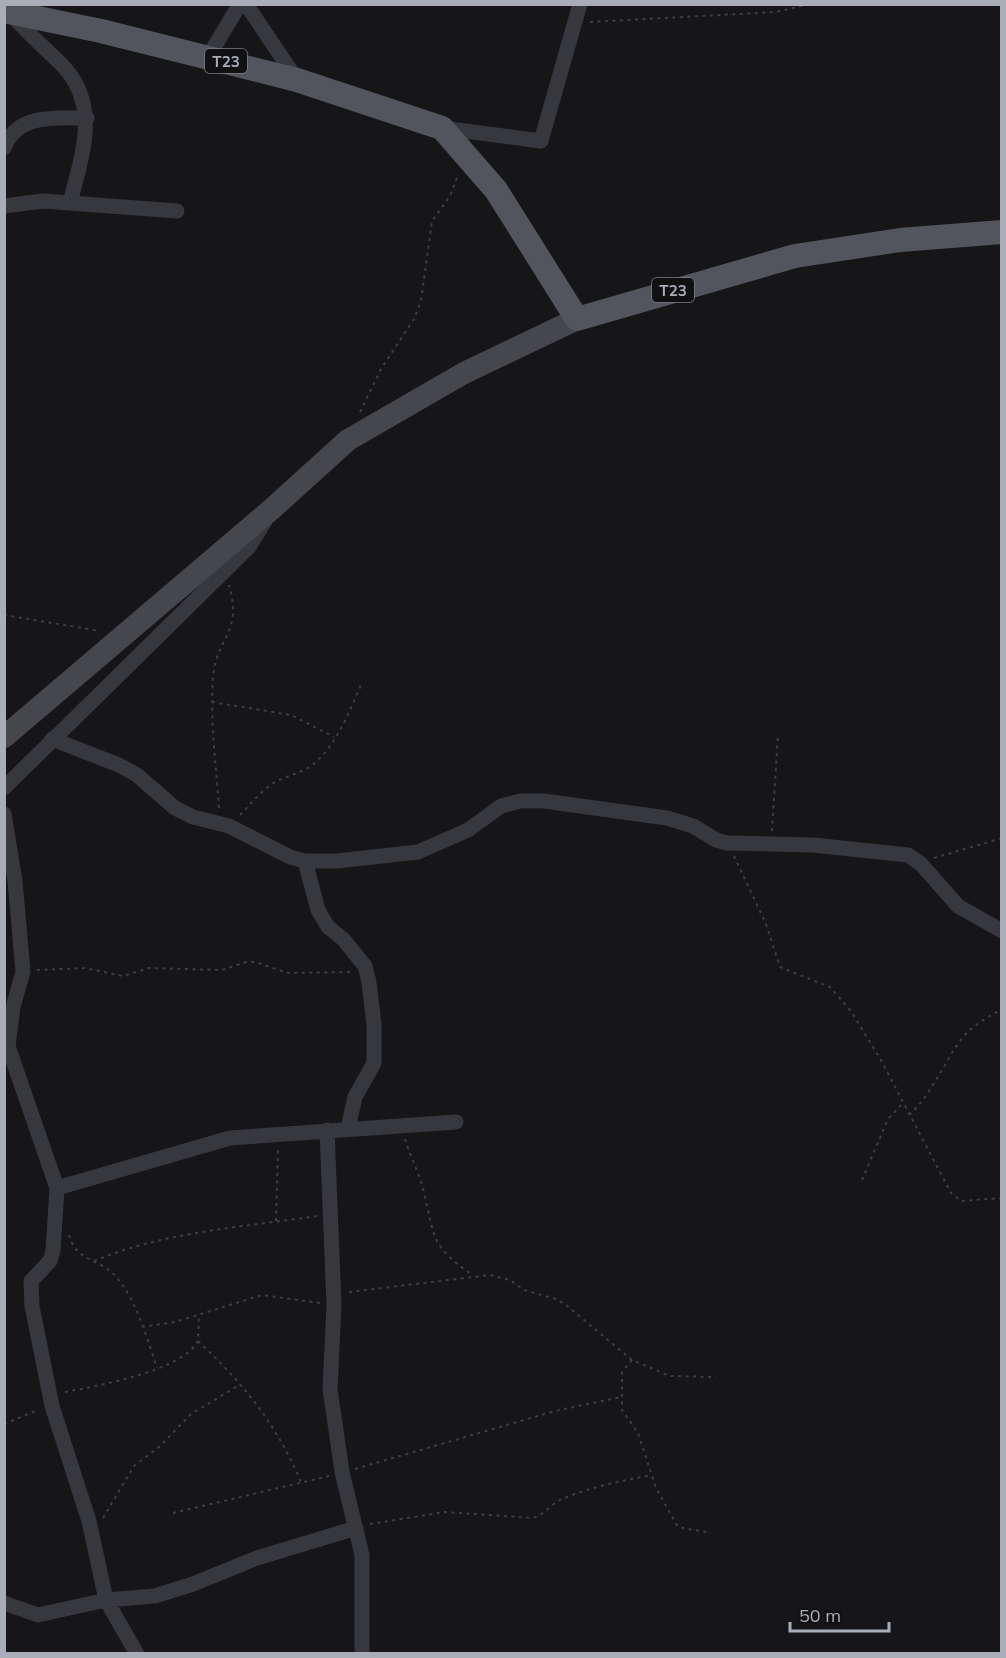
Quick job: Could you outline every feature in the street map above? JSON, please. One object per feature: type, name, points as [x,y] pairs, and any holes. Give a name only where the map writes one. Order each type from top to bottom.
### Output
[{"type":"main road","name":"T23","points":[[7,12],[208,57],[297,80],[442,128]]},
{"type":"main road","points":[[4,737],[273,508],[348,440],[464,373],[577,319],[496,190],[442,128]]},
{"type":"main road","name":"T23","points":[[577,319],[795,256],[900,240],[1002,232]]},
{"type":"street","points":[[208,57],[240,4]]},
{"type":"street","points":[[246,4],[297,80]]},
{"type":"street","points":[[442,128],[541,141],[580,4]]},
{"type":"street","points":[[7,12],[76,81],[87,118],[85,140],[70,203]]},
{"type":"street","points":[[4,148],[11,134],[30,122],[46,118],[87,118]]},
{"type":"street","points":[[4,206],[44,201],[177,211]]},
{"type":"street","points":[[4,788],[249,547],[273,508]]},
{"type":"street","points":[[52,739],[119,765],[137,775],[175,808],[193,817],[225,824],[290,857],[305,861],[338,861],[418,852],[468,830],[501,806],[520,801],[544,801],[667,818],[693,826],[716,840],[727,843],[771,843],[877,850],[908,855],[921,864],[957,906],[1002,932]]},
{"type":"street","points":[[4,814],[9,830],[23,972],[11,1017],[8,1046],[57,1188],[57,1207],[50,1261],[36,1274],[30,1289],[51,1400],[93,1536],[106,1600],[137,1653]]},
{"type":"street","points":[[305,861],[318,910],[328,927],[357,955],[366,972],[374,1024],[374,1064],[355,1097],[348,1128]]},
{"type":"street","points":[[57,1188],[230,1138],[456,1122]]},
{"type":"street","points":[[327,1130],[334,1299],[330,1389],[342,1472],[356,1528],[364,1575],[362,1653]]},
{"type":"street","points":[[4,1603],[38,1615],[106,1600],[125,1600],[171,1591],[257,1558],[356,1528]]},
{"type":"path","points":[[575,23],[776,12],[809,4]]},
{"type":"path","points":[[348,440],[381,369],[414,319],[421,302],[432,221],[450,196],[459,171]]},
{"type":"path","points":[[225,571],[234,616],[232,627],[216,658],[212,702],[225,824]]},
{"type":"path","points":[[4,615],[123,636]]},
{"type":"path","points":[[225,824],[266,788],[278,780],[303,771],[318,760],[334,737],[362,683]]},
{"type":"path","points":[[212,702],[291,715],[334,737]]},
{"type":"path","points":[[771,843],[778,734]]},
{"type":"path","points":[[921,864],[1002,837]]},
{"type":"path","points":[[727,843],[765,924],[780,967],[830,987],[838,994],[882,1062],[902,1104],[955,1197],[961,1201],[978,1202],[1002,1198]]},
{"type":"path","points":[[23,972],[78,967],[123,976],[149,968],[222,970],[246,962],[288,973],[366,972]]},
{"type":"path","points":[[909,1115],[929,1093],[963,1038],[973,1027],[1002,1009]]},
{"type":"path","points":[[862,1180],[888,1119],[902,1104]]},
{"type":"path","points":[[401,1125],[424,1191],[435,1241],[446,1257],[472,1275]]},
{"type":"path","points":[[276,1222],[278,1134]]},
{"type":"path","points":[[57,1207],[74,1250],[81,1256],[107,1268],[128,1294],[157,1368]]},
{"type":"path","points":[[94,1261],[121,1250],[180,1237],[332,1214]]},
{"type":"path","points":[[142,1327],[199,1315],[262,1294],[334,1299],[472,1275],[501,1276],[524,1290],[556,1299],[632,1360],[679,1378],[716,1377]]},
{"type":"path","points":[[4,1424],[51,1400],[134,1378],[186,1353],[198,1341],[199,1315]]},
{"type":"path","points":[[198,1341],[241,1384],[268,1417],[302,1485]]},
{"type":"path","points":[[632,1360],[622,1372],[621,1397],[624,1416],[635,1428],[644,1447],[662,1501],[678,1527],[711,1533]]},
{"type":"path","points":[[93,1536],[134,1466],[159,1447],[190,1414],[241,1384]]},
{"type":"path","points":[[173,1513],[302,1485],[555,1411],[621,1397]]},
{"type":"path","points":[[356,1528],[395,1518],[445,1512],[532,1518],[538,1516],[552,1504],[572,1495],[622,1480],[652,1475]]}]
